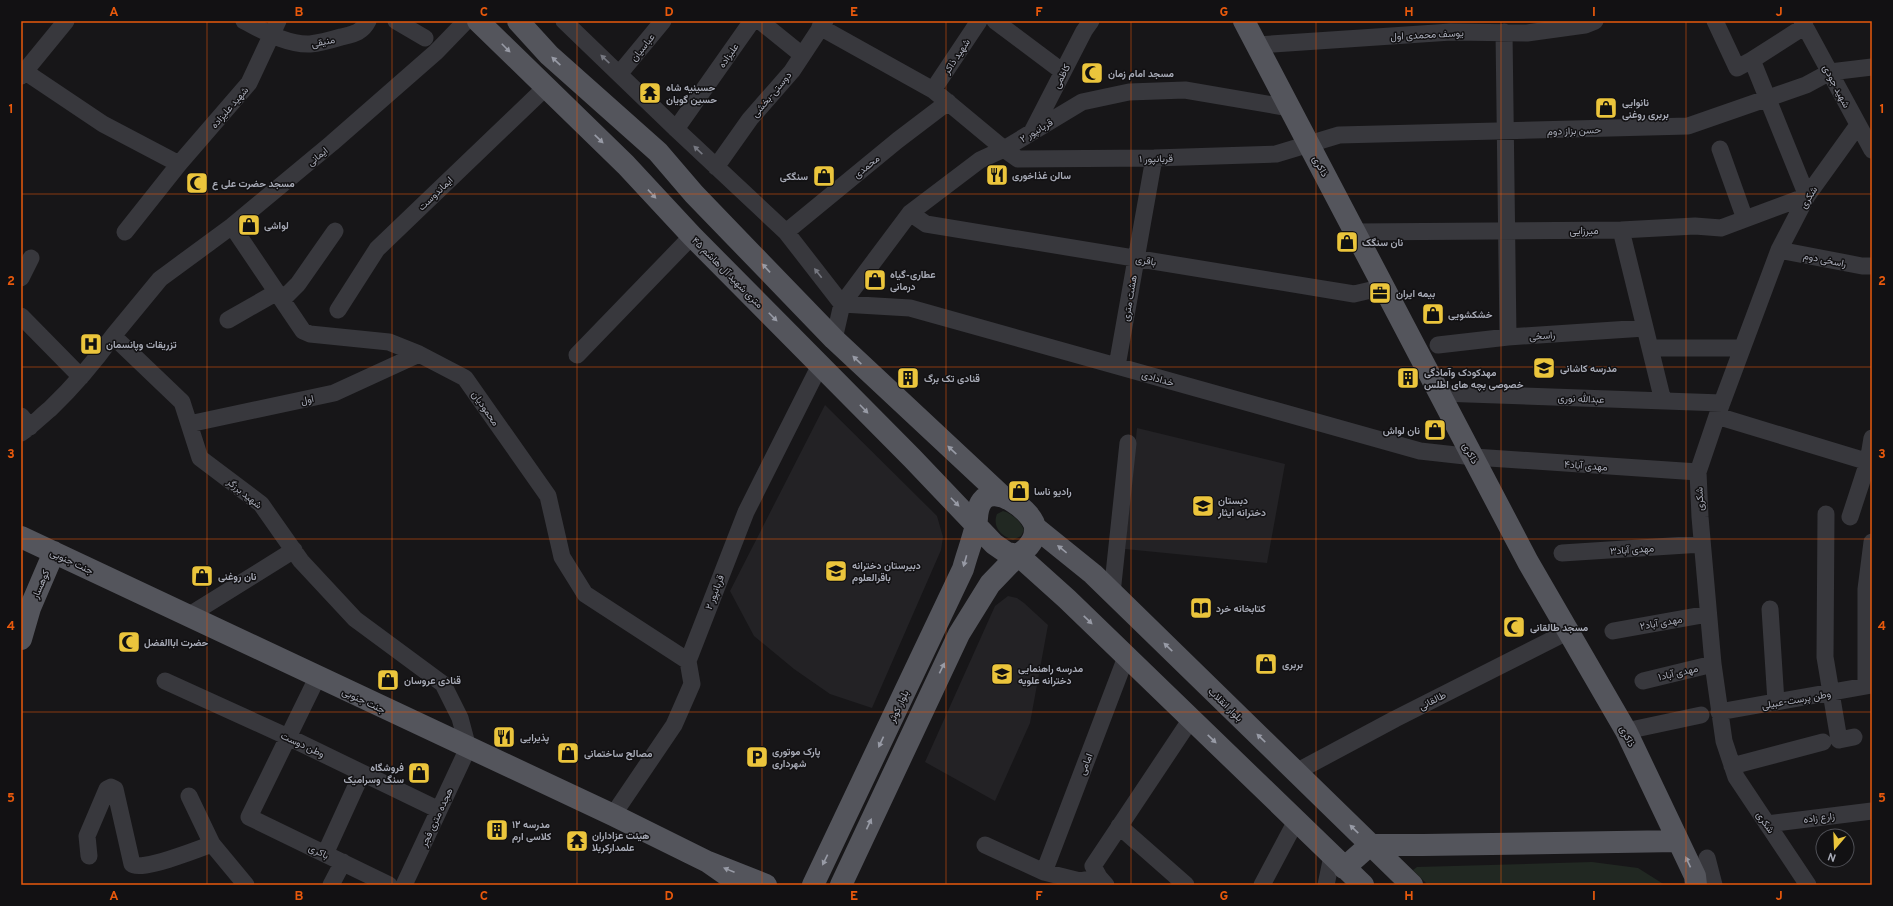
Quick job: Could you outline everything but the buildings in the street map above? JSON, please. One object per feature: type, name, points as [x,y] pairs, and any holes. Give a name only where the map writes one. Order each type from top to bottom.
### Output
[{"type":"main road","name":"۴۵ متری شهید آل هاشم","points":[[478,21],[545,88],[626,165],[692,236],[976,524]]},
{"type":"main road","points":[[518,21],[554,60],[658,152],[694,194],[834,339],[1001,495],[1015,503],[1030,517],[1036,528],[1033,541],[1026,550],[1018,555],[990,584],[959,634],[841,885]]},
{"type":"main road","name":"ذاکری","points":[[1244,21],[1528,562],[1626,731],[1695,876],[1696,885]]},
{"type":"main road","points":[[1001,495],[991,495],[982,500],[976,512],[976,524],[994,544],[1007,553],[1018,555],[1067,599],[1363,885]]},
{"type":"main road","name":"بلوار کوثر","points":[[813,885],[963,569],[976,524]]},
{"type":"main road","name":"بلوار انقلاب","points":[[1036,528],[1093,574],[1412,885]]},
{"type":"main road","name":"جنت جنوبی","points":[[21,538],[54,552],[317,678],[613,815],[708,862]]},
{"type":"main road","name":"کوهسار","points":[[21,640],[30,608],[54,552]]},
{"type":"main road","points":[[1067,599],[1069,587],[1078,577],[1093,574]]},
{"type":"main road","points":[[909,682],[931,692]]},
{"type":"main road","points":[[1338,862],[1370,845],[1423,846],[1678,841]]},
{"type":"main road","points":[[708,862],[741,885]]},
{"type":"main road","points":[[708,862],[766,885]]},
{"type":"street","points":[[66,21],[22,72],[103,124],[179,164]]},
{"type":"street","name":"منیقی","points":[[244,21],[275,28],[304,44],[312,44],[356,34],[365,28],[368,21]]},
{"type":"street","points":[[396,21],[425,38]]},
{"type":"street","name":"ایمانی","points":[[113,336],[160,279],[232,226],[332,143],[436,52],[466,21]]},
{"type":"street","name":"عباسیان","points":[[620,73],[663,21]]},
{"type":"street","name":"علیزاده","points":[[676,129],[752,21]]},
{"type":"street","points":[[760,21],[802,54]]},
{"type":"street","name":"شهید ذاکر","points":[[933,90],[979,21]]},
{"type":"street","points":[[995,21],[1063,72]]},
{"type":"street","name":"کاظمی","points":[[1032,133],[1084,31],[1091,21]]},
{"type":"street","points":[[1715,21],[1737,68],[1752,60],[1803,24]]},
{"type":"street","name":"یوسف محمدی اول","points":[[1257,45],[1451,32],[1527,33],[1588,22]]},
{"type":"street","points":[[572,24],[676,129],[786,232],[842,304],[834,339]]},
{"type":"street","name":"دوستی-بخشی","points":[[716,167],[750,119],[792,71],[822,24]]},
{"type":"street","name":"قربانپور ۱","points":[[822,24],[933,90],[1018,159],[1154,158],[1276,154],[1309,144]]},
{"type":"street","name":"شهید جودی","points":[[1803,24],[1872,149]]},
{"type":"street","name":"شهید علیزاده","points":[[125,232],[179,164],[250,83],[275,28]]},
{"type":"street","points":[[1504,32],[1508,337]]},
{"type":"street","points":[[1752,60],[1807,196]]},
{"type":"street","points":[[1830,72],[1872,67]]},
{"type":"street","name":"حسن بزاز دوم","points":[[1309,144],[1339,135],[1506,132],[1688,126],[1806,85],[1830,72]]},
{"type":"street","name":"ایماندوست","points":[[338,310],[377,249],[545,88]]},
{"type":"street","name":"قربانپور ۲","points":[[842,304],[910,213],[980,160],[1004,149],[1082,102],[1129,92],[1185,90],[1290,108]]},
{"type":"street","name":"محمدی","points":[[786,232],[898,140],[948,102]]},
{"type":"street","name":"شکری","points":[[1808,885],[1736,777],[1724,741],[1719,712],[1708,614],[1698,472],[1719,410],[1779,250],[1807,196],[1858,125]]},
{"type":"street","points":[[1720,149],[1745,219]]},
{"type":"street","name":"هشت متری","points":[[1117,366],[1154,158]]},
{"type":"street","name":"میرزایی","points":[[1355,232],[1621,230],[1695,226],[1720,228],[1807,196]]},
{"type":"street","name":"باقری","points":[[910,213],[926,224],[1354,294],[1384,287]]},
{"type":"street","name":"محمودیان","points":[[232,226],[303,331],[310,334],[389,342],[419,354],[465,378],[548,496],[562,557],[585,594],[688,661]]},
{"type":"street","points":[[1621,230],[1663,401]]},
{"type":"street","points":[[228,320],[280,296],[298,284],[335,231]]},
{"type":"street","points":[[577,355],[692,236]]},
{"type":"street","name":"راسخی دوم","points":[[1779,250],[1862,266],[1872,266]]},
{"type":"street","points":[[21,278],[31,258]]},
{"type":"street","name":"خدادادی","points":[[842,304],[910,308],[1420,451],[1474,457]]},
{"type":"street","points":[[21,316],[81,377]]},
{"type":"street","name":"راسخی","points":[[1438,345],[1508,337],[1645,328]]},
{"type":"street","points":[[24,425],[81,377],[113,336]]},
{"type":"street","name":"شهید برزگر","points":[[113,336],[182,402],[200,458],[261,504],[301,561],[355,619],[443,684],[460,718],[468,748]]},
{"type":"street","points":[[1650,348],[1742,348]]},
{"type":"street","name":"اول","points":[[189,424],[334,393],[419,354]]},
{"type":"street","name":"قربانپور ۲","points":[[688,661],[746,512],[820,365]]},
{"type":"street","name":"عبدالله نوری","points":[[1440,393],[1663,401],[1719,410],[1870,462]]},
{"type":"street","points":[[1850,516],[1870,462],[1872,438]]},
{"type":"street","points":[[1112,593],[1128,443]]},
{"type":"street","name":"مهدی آباد۴","points":[[1474,457],[1698,472]]},
{"type":"street","points":[[1826,514],[1825,657],[1839,740],[1854,737]]},
{"type":"street","points":[[1869,686],[1866,589],[1872,542]]},
{"type":"street","name":"مهدی آباد۳","points":[[1562,553],[1702,544]]},
{"type":"street","points":[[188,616],[294,550]]},
{"type":"street","points":[[1770,609],[1776,702]]},
{"type":"street","name":"مهدی آباد۲","points":[[1613,630],[1708,614]]},
{"type":"street","name":"طالقانی","points":[[1296,772],[1401,716],[1569,631]]},
{"type":"street","name":"امامی","points":[[1044,872],[1126,657]]},
{"type":"street","points":[[613,815],[674,725],[692,684],[688,661]]},
{"type":"street","name":"مهدی آباد۱","points":[[1643,680],[1713,664]]},
{"type":"street","points":[[288,737],[317,678]]},
{"type":"street","name":"وطن دوست","points":[[165,681],[288,737],[439,810]]},
{"type":"street","name":"وطن پرست-عبیلی","points":[[1719,712],[1869,686]]},
{"type":"street","points":[[1626,731],[1701,716]]},
{"type":"street","points":[[1102,881],[1093,866],[1191,719]]},
{"type":"street","name":"باکری","points":[[288,737],[249,817],[389,885]]},
{"type":"street","points":[[1732,766],[1823,742]]},
{"type":"street","name":"هجده متری فجر","points":[[404,885],[468,748]]},
{"type":"street","points":[[325,854],[362,773]]},
{"type":"street","points":[[88,856],[86,836],[107,789],[111,786],[115,789],[132,864],[134,866],[139,867],[155,863],[212,844]]},
{"type":"street","points":[[189,796],[212,844],[246,885]]},
{"type":"street","name":"زارع زاده","points":[[1767,824],[1872,811]]},
{"type":"street","points":[[1262,885],[1296,821]]},
{"type":"street","points":[[1119,826],[1186,885]]},
{"type":"street","points":[[985,845],[1044,872],[1080,881],[1102,881]]},
{"type":"street","points":[[1707,858],[1714,885]]},
{"type":"street","points":[[331,885],[343,862]]},
{"type":"street","points":[[1326,885],[1338,862]]},
{"type":"shaded area","name":"دبیرستان دخترانه باقرالعلوم","points":[[825,405],[937,516],[943,537],[941,550],[872,708],[830,694],[794,669],[754,636],[730,591]]},
{"type":"shaded area","name":"دبستان دخترانه ایثار","points":[[1137,428],[1285,464],[1267,563],[1125,549]]},
{"type":"shaded area","points":[[1003,511],[1012,516],[1021,524],[1024,530],[1021,536],[1013,540],[1001,533],[997,527],[996,519],[997,514]]},
{"type":"shaded area","name":"مدرسه راهنمایی دخترانه علویه","points":[[1008,596],[1017,598],[1024,603],[1048,625],[1030,723],[995,801],[925,762],[995,606]]},
{"type":"shaded area","points":[[1592,862],[1638,868],[1665,885],[1428,885],[1413,870],[1417,867]]},
{"type":"place","name":"مسجد امام زمان","points":[[1092,73]]},
{"type":"place","name":"حسینیه شاه حسین گویان","points":[[650,93]]},
{"type":"place","name":"نانوایی بربری روغنی","points":[[1606,108]]},
{"type":"place","name":"سالن غذاخوری","points":[[997,175]]},
{"type":"place","name":"سنگکی","points":[[824,176]]},
{"type":"place","name":"مسجد حضرت علی ع","points":[[197,183]]},
{"type":"place","name":"لواشی","points":[[249,225]]},
{"type":"place","name":"نان سنگک","points":[[1347,242]]},
{"type":"place","name":"عطاری-گیاه درمانی","points":[[875,280]]},
{"type":"place","name":"بیمه ایران","points":[[1380,293]]},
{"type":"place","name":"خشکشویی","points":[[1433,314]]},
{"type":"place","name":"تزریقات وپانسمان","points":[[91,344]]},
{"type":"place","name":"مدرسه کاشانی","points":[[1544,368]]},
{"type":"place","name":"قنادی تک برگ","points":[[908,378]]},
{"type":"place","name":"مهدکودک وآمادگی خصوصی بچه های اطلس","points":[[1408,378]]},
{"type":"place","name":"نان لواش","points":[[1435,430]]},
{"type":"place","name":"رادیو ناسا","points":[[1019,491]]},
{"type":"place","name":"دبستان دخترانه ایثار","points":[[1203,506]]},
{"type":"place","name":"دبیرستان دخترانه باقرالعلوم","points":[[836,571]]},
{"type":"place","name":"نان روغنی","points":[[202,576]]},
{"type":"place","name":"کتابخانه خرد","points":[[1201,608]]},
{"type":"place","name":"مسجد طالقانی","points":[[1514,627]]},
{"type":"place","name":"حضرت اباالفضل","points":[[129,642]]},
{"type":"place","name":"بربری","points":[[1266,664]]},
{"type":"place","name":"مدرسه راهنمایی دخترانه علویه","points":[[1002,674]]},
{"type":"place","name":"قنادی عروسان","points":[[388,680]]},
{"type":"place","name":"پذیرایی","points":[[504,737]]},
{"type":"place","name":"مصالح ساختمانی","points":[[568,753]]},
{"type":"place","name":"پارک موتوری شهرداری","points":[[757,757]]},
{"type":"place","name":"فروشگاه سنگ وسرامیک","points":[[419,773]]},
{"type":"place","name":"مدرسه ۱۲ کلاسی ارم","points":[[497,830]]},
{"type":"place","name":"هیئت عزاداران علمدارکربلا","points":[[577,841]]}]
